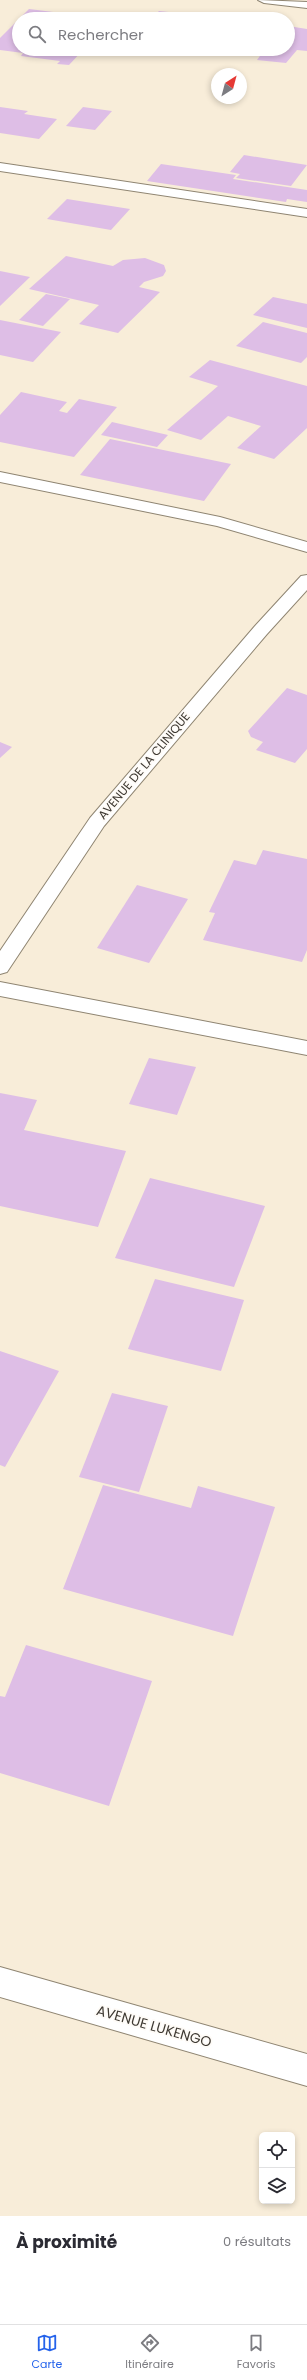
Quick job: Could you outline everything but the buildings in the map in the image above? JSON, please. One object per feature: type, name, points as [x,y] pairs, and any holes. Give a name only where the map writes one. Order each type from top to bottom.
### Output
[{"type":"street","points":[[264,0],[307,5]]},
{"type":"street","points":[[0,167],[307,213]]},
{"type":"street","points":[[0,477],[220,522],[307,547]]},
{"type":"street","name":"AVENUE DE LA CLINIQUE","points":[[0,967],[97,822],[261,630],[307,580]]},
{"type":"street","points":[[0,989],[307,1048]]},
{"type":"street","name":"AVENUE LUKENGO","points":[[0,1982],[307,2070]]}]
